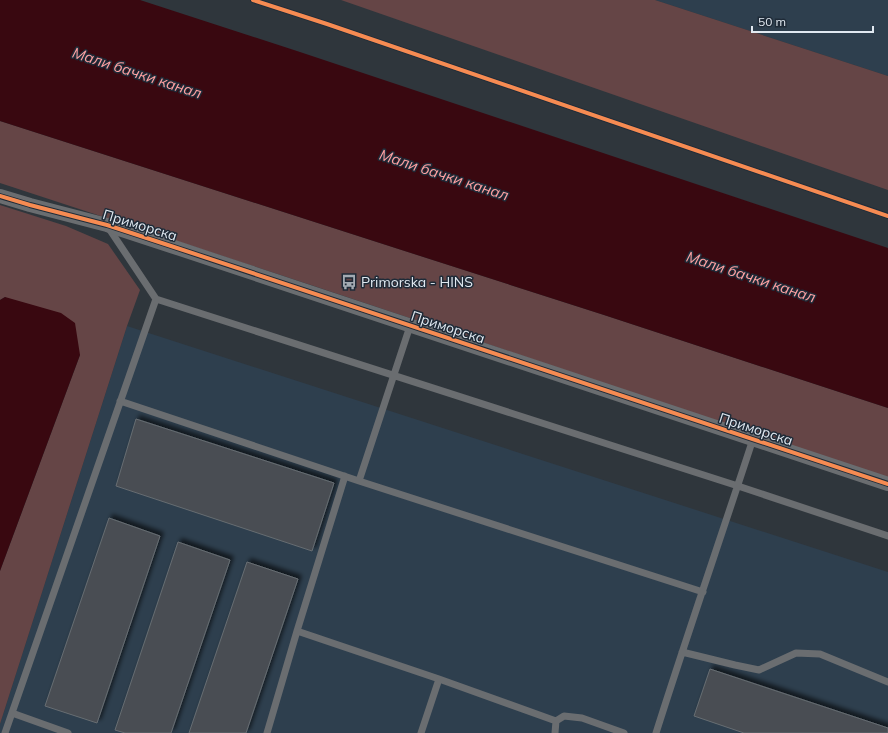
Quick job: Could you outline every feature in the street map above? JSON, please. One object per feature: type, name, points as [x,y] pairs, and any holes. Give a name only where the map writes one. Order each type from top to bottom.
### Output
[{"type":"street","name":"Приморска","points":[[0,196],[107,225],[888,484]]},
{"type":"lane","points":[[107,225],[156,299],[738,486],[888,536]]},
{"type":"lane","points":[[5,733],[156,299]]},
{"type":"lane","points":[[359,481],[410,326]]},
{"type":"lane","points":[[120,401],[359,481],[703,592]]},
{"type":"lane","points":[[656,733],[753,439]]},
{"type":"lane","points":[[267,733],[345,476]]},
{"type":"lane","points":[[297,632],[439,679],[556,721]]},
{"type":"lane","points":[[682,652],[759,670],[796,654],[820,654],[888,682]]},
{"type":"lane","points":[[421,733],[439,679]]},
{"type":"lane","points":[[12,713],[68,733]]},
{"type":"lane","points":[[556,721],[564,716],[582,718],[624,733]]},
{"type":"lane","points":[[555,733],[556,721]]},
{"type":"shaded area","points":[[341,0],[655,0],[888,76],[888,190]]},
{"type":"shaded area","points":[[655,0],[888,0],[888,76]]},
{"type":"shaded area","points":[[0,121],[888,408],[888,478],[323,289],[0,183]]},
{"type":"shaded area","points":[[0,205],[66,226],[108,244],[140,290],[127,326],[0,724],[0,571],[80,355],[5,297],[0,300]]},
{"type":"shaded area","points":[[127,326],[888,572],[888,733],[0,733],[0,724]]},
{"type":"water","name":"Мали бачки канал","points":[[0,0],[140,0],[888,248],[888,408],[0,121]]},
{"type":"water","points":[[5,297],[61,313],[75,323],[80,355],[0,571],[0,300]]},
{"type":"building","points":[[136,419],[334,483],[312,551],[116,486]]},
{"type":"building","points":[[109,518],[160,536],[97,723],[45,706]]},
{"type":"building","points":[[178,542],[230,560],[171,733],[125,733],[115,730]]},
{"type":"building","points":[[247,562],[298,579],[246,733],[189,733]]},
{"type":"building","points":[[710,669],[888,728],[888,733],[744,733],[694,716]]},
{"type":"cycle path","points":[[253,0],[888,216]]},
{"type":"cycle path","points":[[0,196],[107,225],[888,484]]},
{"type":"place","name":"Primorska - HINS","points":[[349,282]]}]
